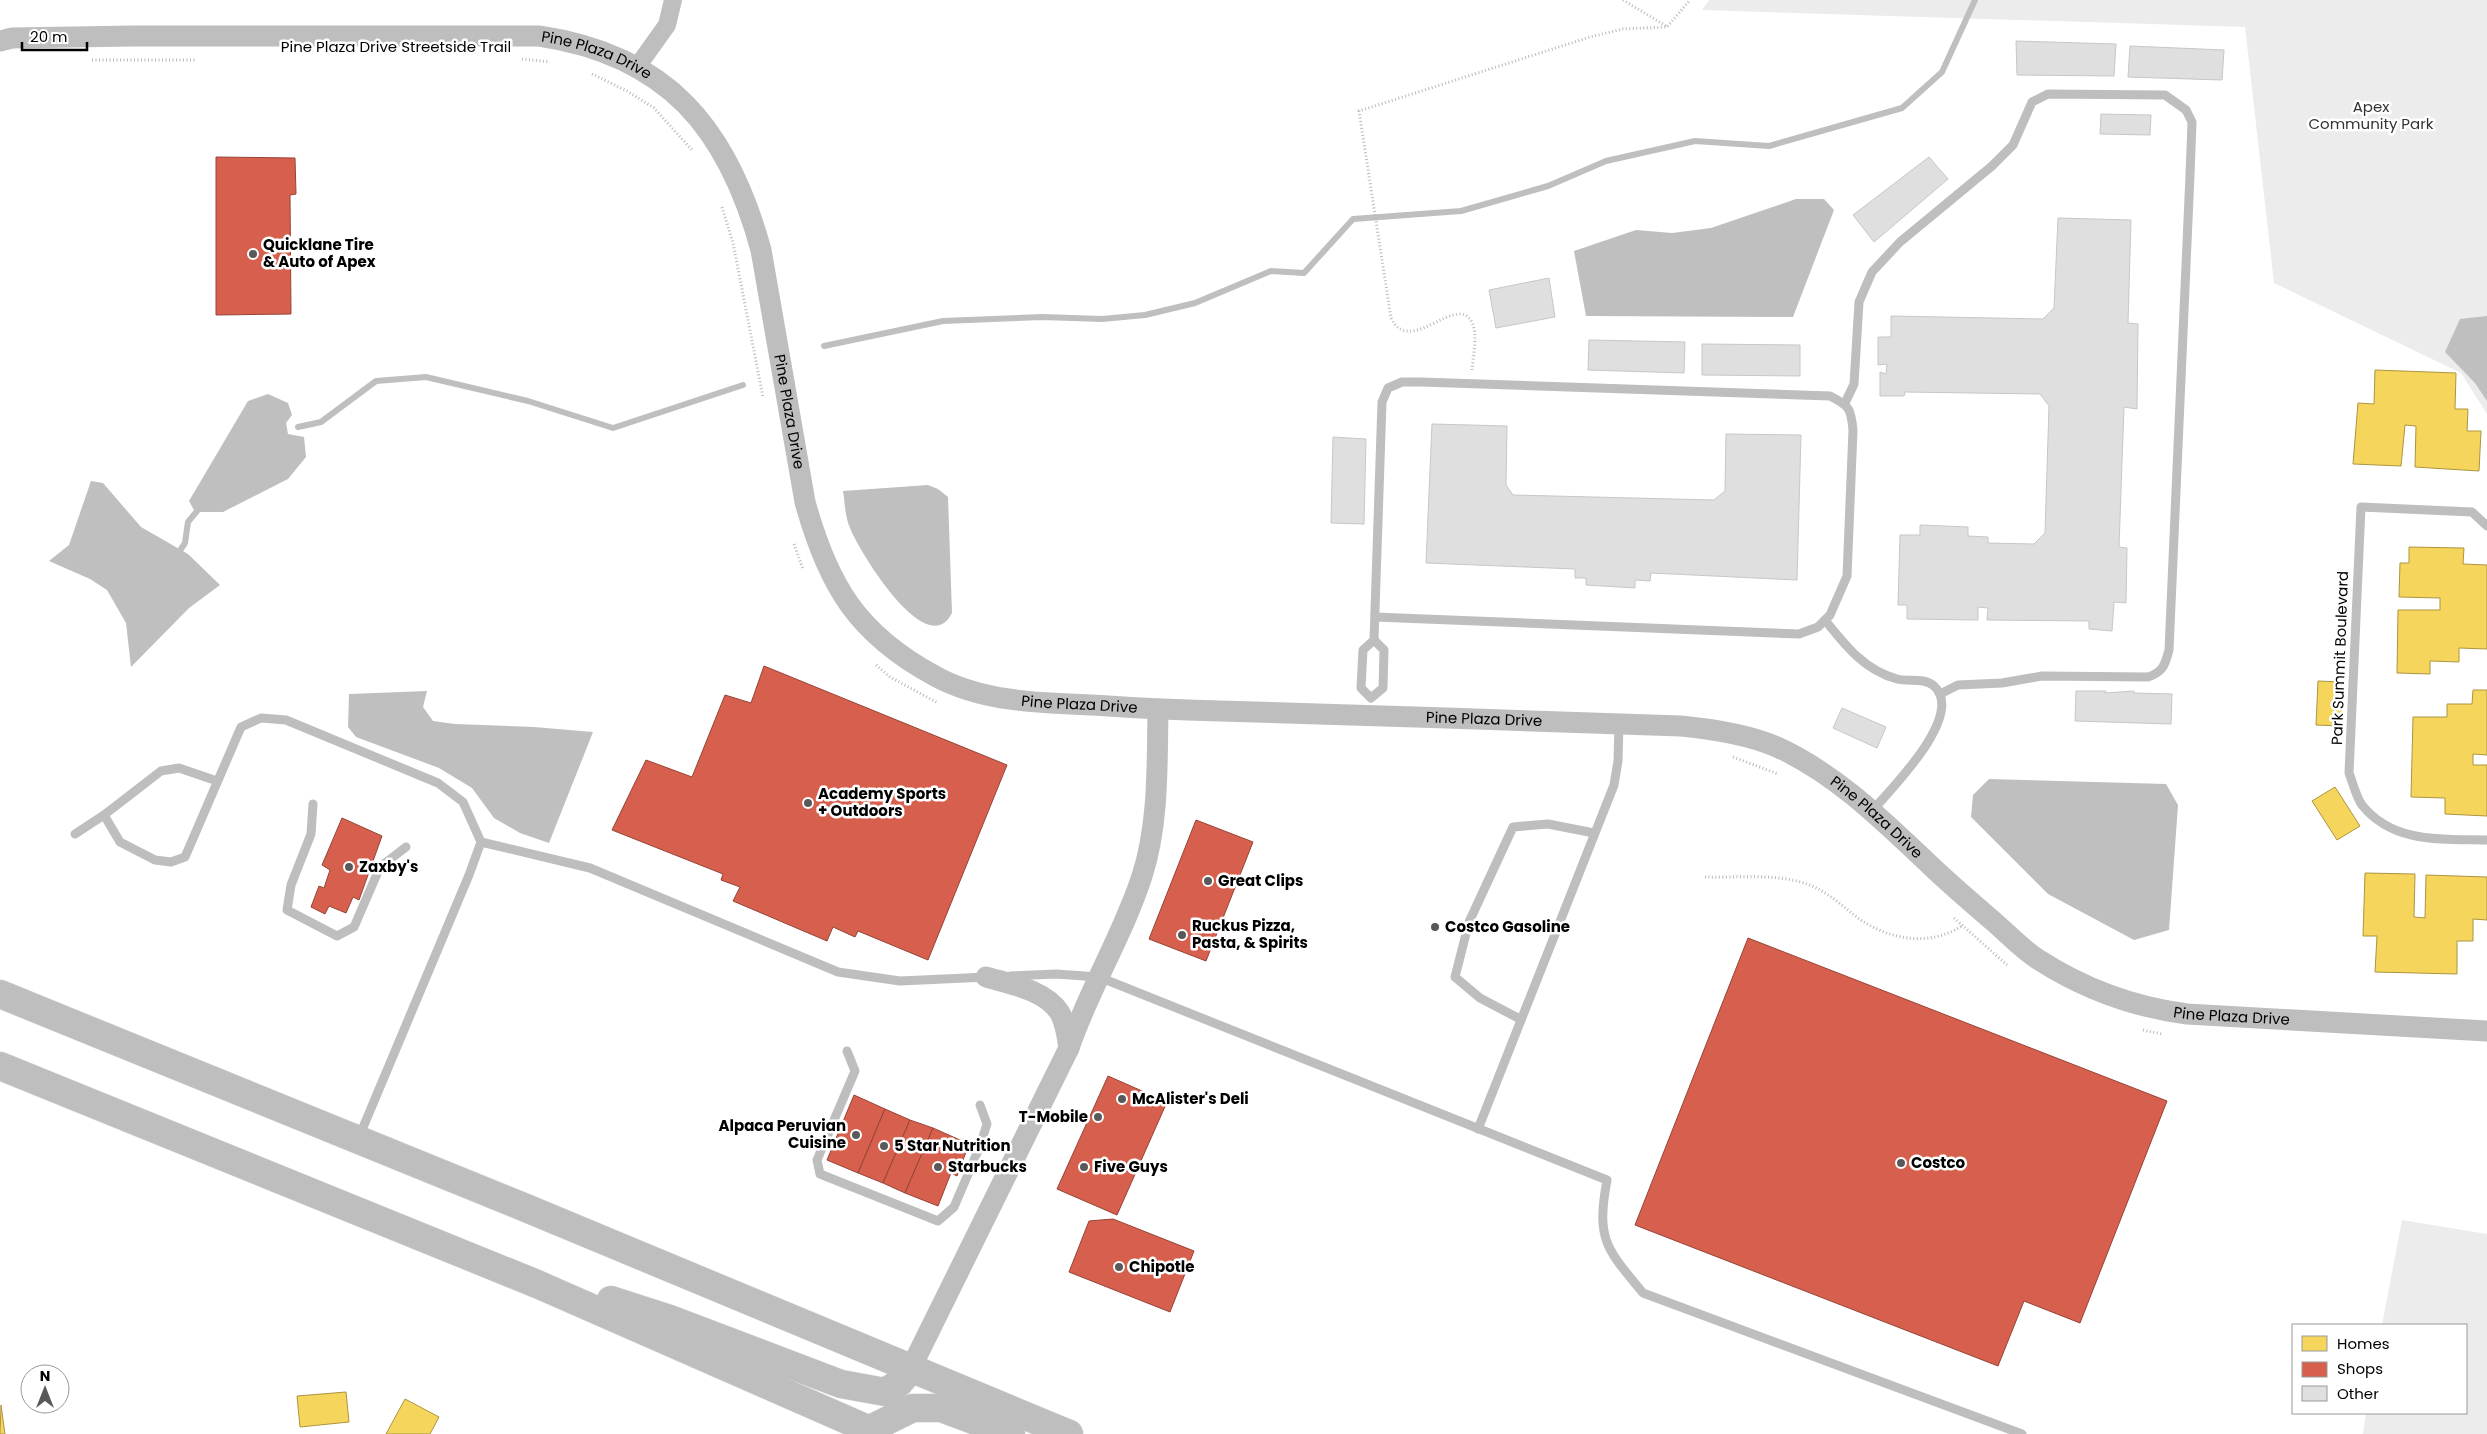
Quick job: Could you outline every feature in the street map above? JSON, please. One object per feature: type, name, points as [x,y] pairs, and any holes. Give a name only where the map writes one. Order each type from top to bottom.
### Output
[{"type":"highway","points":[[0,994],[1069,1434]]},
{"type":"highway","points":[[0,1066],[494,1267],[871,1433],[913,1408],[941,1408],[1011,1434]]},
{"type":"highway","points":[[494,1267],[548,1279],[670,1319],[841,1384],[885,1392],[898,1384],[910,1370]]},
{"type":"street","points":[[637,67],[666,25],[673,0]]},
{"type":"street","name":"Pine Plaza Drive","points":[[0,41],[12,38],[133,36],[539,36],[589,46],[637,67],[661,82],[704,125],[725,155],[739,184],[760,250],[805,502],[815,540],[830,576],[857,615],[890,649],[937,678],[981,694],[1030,702],[1158,709],[1371,707],[1681,726],[1716,730],[1775,746],[1823,772],[1872,811],[1932,868],[2035,957],[2078,981],[2120,999],[2153,1009],[2187,1014],[2487,1031]]},
{"type":"street","points":[[910,1370],[1069,1048],[1080,1016],[1099,978],[1142,876],[1149,849],[1154,814],[1158,709]]},
{"type":"street","points":[[986,977],[1021,988],[1049,1001],[1060,1013],[1065,1024],[1069,1048]]},
{"type":"lane","points":[[1844,403],[1854,384],[1859,302],[1872,272],[1900,242],[1992,166],[2013,145],[2032,102],[2048,94],[2165,95],[2186,110],[2192,122],[2190,175],[2169,650],[2165,665],[2159,673],[2148,677],[2042,676],[2002,683],[1958,685],[1940,694]]},
{"type":"lane","points":[[1374,640],[1384,650],[1383,688],[1371,707],[1361,688],[1363,650],[1374,640],[1382,402],[1388,388],[1402,382],[1830,396],[1844,403],[1851,412],[1853,430],[1847,576],[1830,615],[1818,626],[1799,634],[1375,618]]},
{"type":"lane","name":"Park Summit Boulevard","points":[[2487,526],[2472,512],[2361,507],[2349,773],[2362,805],[2385,826],[2417,838],[2487,840]]},
{"type":"lane","points":[[1824,620],[1854,655],[1872,669],[1898,679],[1922,681],[1934,686],[1940,694],[1941,714],[1923,752],[1872,811]]},
{"type":"lane","points":[[104,815],[120,842],[155,860],[171,862],[185,857],[241,727],[261,718],[286,720],[438,783],[463,802],[481,842],[358,1140]]},
{"type":"lane","points":[[1478,1129],[1614,785],[1618,761],[1618,723]]},
{"type":"lane","points":[[76,834],[161,771],[179,768],[218,781]]},
{"type":"lane","points":[[313,804],[311,834],[291,885],[287,910],[308,923],[337,936],[354,927],[380,867],[406,847]]},
{"type":"lane","points":[[1520,1019],[1480,998],[1455,977],[1469,922],[1513,827],[1548,824],[1594,833]]},
{"type":"lane","points":[[481,842],[590,868],[838,972],[900,981],[1056,974],[1099,978],[1607,1180],[1602,1205],[1602,1232],[1616,1260],[1643,1293],[2022,1434]]},
{"type":"lane","points":[[847,1050],[855,1071],[817,1160],[820,1174],[938,1221],[954,1207],[980,1146],[987,1124],[980,1105]]},
{"type":"path","points":[[1623,0],[1667,26]]},
{"type":"path","points":[[1472,384],[1473,324],[1468,316],[1458,312],[1424,328],[1406,330],[1393,323],[1388,304],[1359,111],[1590,37],[1623,29],[1667,26],[1690,0]]},
{"type":"path","name":"Pine Plaza Drive Streetside Trail","points":[[513,58],[555,63]]},
{"type":"path","points":[[110,61],[198,60]]},
{"type":"path","points":[[586,70],[627,91],[654,108],[696,154]]},
{"type":"path","points":[[721,205],[733,243],[764,405]]},
{"type":"path","points":[[791,536],[806,574]]},
{"type":"path","points":[[875,665],[890,678],[912,691],[947,706]]},
{"type":"path","points":[[1705,877],[1778,878],[1806,884],[1820,889],[1873,927],[1897,937],[1922,940],[1934,938],[1945,935],[1962,926]]},
{"type":"green space","name":"Apex Community Park","points":[[1709,0],[2487,0],[2487,414],[2461,373],[2274,283],[2245,27],[1702,10]]},
{"type":"green space","points":[[2402,1220],[2487,1234],[2487,1434],[2363,1434],[2366,1414],[2467,1414],[2467,1324],[2382,1324]]},
{"type":"shaded area","points":[[1796,199],[1824,199],[1834,210],[1793,317],[1586,316],[1574,251],[1636,230],[1672,233],[1711,228]]},
{"type":"shaded area","points":[[2487,316],[2487,401],[2475,383],[2445,352],[2460,319]]},
{"type":"shaded area","points":[[268,394],[288,403],[292,415],[286,423],[288,434],[304,437],[306,457],[288,479],[223,512],[195,512],[189,501],[248,401]]},
{"type":"shaded area","points":[[91,481],[103,483],[141,527],[188,554],[220,585],[189,608],[131,667],[126,623],[107,590],[90,579],[49,561],[69,545]]},
{"type":"shaded area","points":[[928,485],[938,489],[948,497],[952,613],[941,625],[927,624],[911,614],[895,598],[880,578],[866,558],[848,524],[843,491]]},
{"type":"shaded area","points":[[427,691],[423,707],[433,721],[593,732],[549,843],[520,833],[494,818],[472,788],[439,768],[356,737],[348,727],[349,694]]},
{"type":"shaded area","points":[[1989,779],[2166,784],[2178,805],[2169,930],[2134,940],[2048,894],[1971,817],[1973,795]]},
{"type":"building: Homes","points":[[2375,370],[2456,373],[2455,409],[2468,409],[2467,431],[2481,431],[2479,471],[2415,467],[2416,426],[2405,425],[2401,466],[2353,464],[2358,403],[2374,404]]},
{"type":"building: Homes","points":[[2409,547],[2464,548],[2463,564],[2487,565],[2487,649],[2459,648],[2459,662],[2430,661],[2430,674],[2397,673],[2398,610],[2440,610],[2440,598],[2399,597],[2400,563],[2409,563]]},
{"type":"building: Homes","points":[[2318,681],[2342,682],[2341,726],[2316,725]]},
{"type":"building: Homes","points":[[2473,690],[2487,690],[2487,755],[2473,754],[2473,765],[2487,765],[2487,816],[2445,814],[2445,798],[2411,797],[2413,717],[2447,717],[2447,704],[2472,704]]},
{"type":"building: Homes","points":[[2335,787],[2360,826],[2337,840],[2312,801]]},
{"type":"building: Homes","points":[[2365,873],[2415,874],[2414,917],[2425,918],[2426,875],[2487,877],[2487,920],[2473,919],[2473,941],[2457,941],[2457,974],[2375,972],[2377,936],[2363,936]]},
{"type":"building: Homes","points":[[346,1392],[349,1422],[300,1427],[297,1396]]},
{"type":"building: Homes","points":[[405,1399],[439,1417],[430,1434],[386,1434]]},
{"type":"building: Homes","points":[[1,1405],[5,1434],[0,1434]]},
{"type":"building: Shops","name":"Quicklane Tire & Auto of Apex","points":[[216,157],[295,158],[296,194],[290,195],[291,314],[216,315]]},
{"type":"building: Shops","name":"Academy Sports + Outdoors","points":[[764,666],[1007,765],[928,960],[858,931],[855,937],[833,927],[827,941],[733,901],[740,887],[721,880],[723,874],[612,830],[646,760],[692,777],[725,695],[751,703]]},
{"type":"building: Shops","name":"Zaxby's","points":[[342,818],[382,836],[359,900],[353,897],[346,913],[329,906],[325,914],[311,907],[319,886],[324,888],[330,870],[322,865]]},
{"type":"building: Shops","points":[[1196,820],[1253,842],[1206,961],[1149,939]]},
{"type":"building: Shops","name":"Costco","points":[[1748,938],[2167,1101],[2080,1323],[2024,1301],[1998,1366],[1635,1225]]},
{"type":"building: Shops","points":[[1108,1076],[1167,1102],[1117,1215],[1057,1189]]},
{"type":"building: Shops","name":"Alpaca Peruvian Cuisine","points":[[854,1095],[885,1109],[858,1173],[827,1160]]},
{"type":"building: Shops","name":"5 Star Nutrition","points":[[885,1109],[910,1120],[883,1183],[858,1173]]},
{"type":"building: Shops","points":[[910,1120],[933,1128],[905,1193],[883,1183]]},
{"type":"building: Shops","name":"Starbucks","points":[[933,1128],[969,1144],[957,1176],[951,1173],[938,1206],[905,1193]]},
{"type":"building: Shops","points":[[1113,1219],[1194,1251],[1170,1312],[1069,1272],[1089,1221]]},
{"type":"building: Other","points":[[2016,41],[2116,44],[2114,76],[2017,75]]},
{"type":"building: Other","points":[[2130,46],[2224,50],[2222,80],[2128,77]]},
{"type":"building: Other","points":[[2101,114],[2151,115],[2150,135],[2100,134]]},
{"type":"building: Other","points":[[1929,157],[1948,179],[1874,242],[1853,215]]},
{"type":"building: Other","points":[[2058,218],[2131,220],[2128,323],[2138,324],[2137,409],[2124,407],[2119,547],[2127,548],[2126,603],[2114,602],[2112,631],[2089,629],[2089,621],[1987,620],[1988,608],[1978,607],[1978,620],[1907,619],[1907,605],[1898,605],[1900,535],[1920,535],[1920,525],[1968,527],[1968,536],[1988,537],[1988,543],[2034,544],[2045,533],[2049,406],[2040,394],[1905,392],[1904,396],[1880,396],[1880,372],[1886,374],[1887,364],[1878,365],[1878,337],[1891,337],[1891,316],[2043,319],[2054,308]]},
{"type":"building: Other","points":[[1549,278],[1555,317],[1496,328],[1489,290]]},
{"type":"building: Other","points":[[1589,340],[1685,342],[1684,373],[1588,370]]},
{"type":"building: Other","points":[[1702,344],[1800,345],[1800,376],[1702,375]]},
{"type":"building: Other","points":[[1432,424],[1507,426],[1506,485],[1513,495],[1714,500],[1725,491],[1726,434],[1801,435],[1797,580],[1651,573],[1650,581],[1635,580],[1635,588],[1586,585],[1586,578],[1575,578],[1575,569],[1426,563]]},
{"type":"building: Other","points":[[1333,437],[1366,439],[1364,524],[1331,523]]},
{"type":"building: Other","points":[[2076,691],[2106,691],[2105,693],[2134,691],[2134,693],[2172,694],[2171,724],[2075,721]]},
{"type":"building: Other","points":[[1842,708],[1886,727],[1877,748],[1833,728]]},
{"type":"waterway","points":[[824,346],[943,321],[1042,317],[1102,319],[1145,315],[1195,303],[1271,271],[1304,273],[1353,219],[1461,211],[1548,186],[1606,161],[1695,141],[1769,146],[1902,108],[1942,72],[1975,0]]},
{"type":"waterway","points":[[298,427],[321,422],[376,381],[426,377],[528,401],[613,428],[743,385]]},
{"type":"waterway","points":[[177,555],[185,543],[188,522],[202,505]]},
{"type":"place","name":"Quicklane Tire & Auto of Apex","points":[[253,254]]},
{"type":"place","name":"Academy Sports + Outdoors","points":[[808,803]]},
{"type":"place","name":"Zaxby's","points":[[349,867]]},
{"type":"place","name":"Great Clips","points":[[1208,881]]},
{"type":"place","name":"Costco Gasoline","points":[[1435,927]]},
{"type":"place","name":"Ruckus Pizza, Pasta, & Spirits","points":[[1182,935]]},
{"type":"place","name":"McAlister's Deli","points":[[1122,1099]]},
{"type":"place","name":"T-Mobile","points":[[1098,1117]]},
{"type":"place","name":"Alpaca Peruvian Cuisine","points":[[856,1135]]},
{"type":"place","name":"5 Star Nutrition","points":[[884,1146]]},
{"type":"place","name":"Costco","points":[[1901,1163]]},
{"type":"place","name":"Starbucks","points":[[938,1167]]},
{"type":"place","name":"Five Guys","points":[[1084,1167]]},
{"type":"place","name":"Chipotle","points":[[1119,1267]]}]
